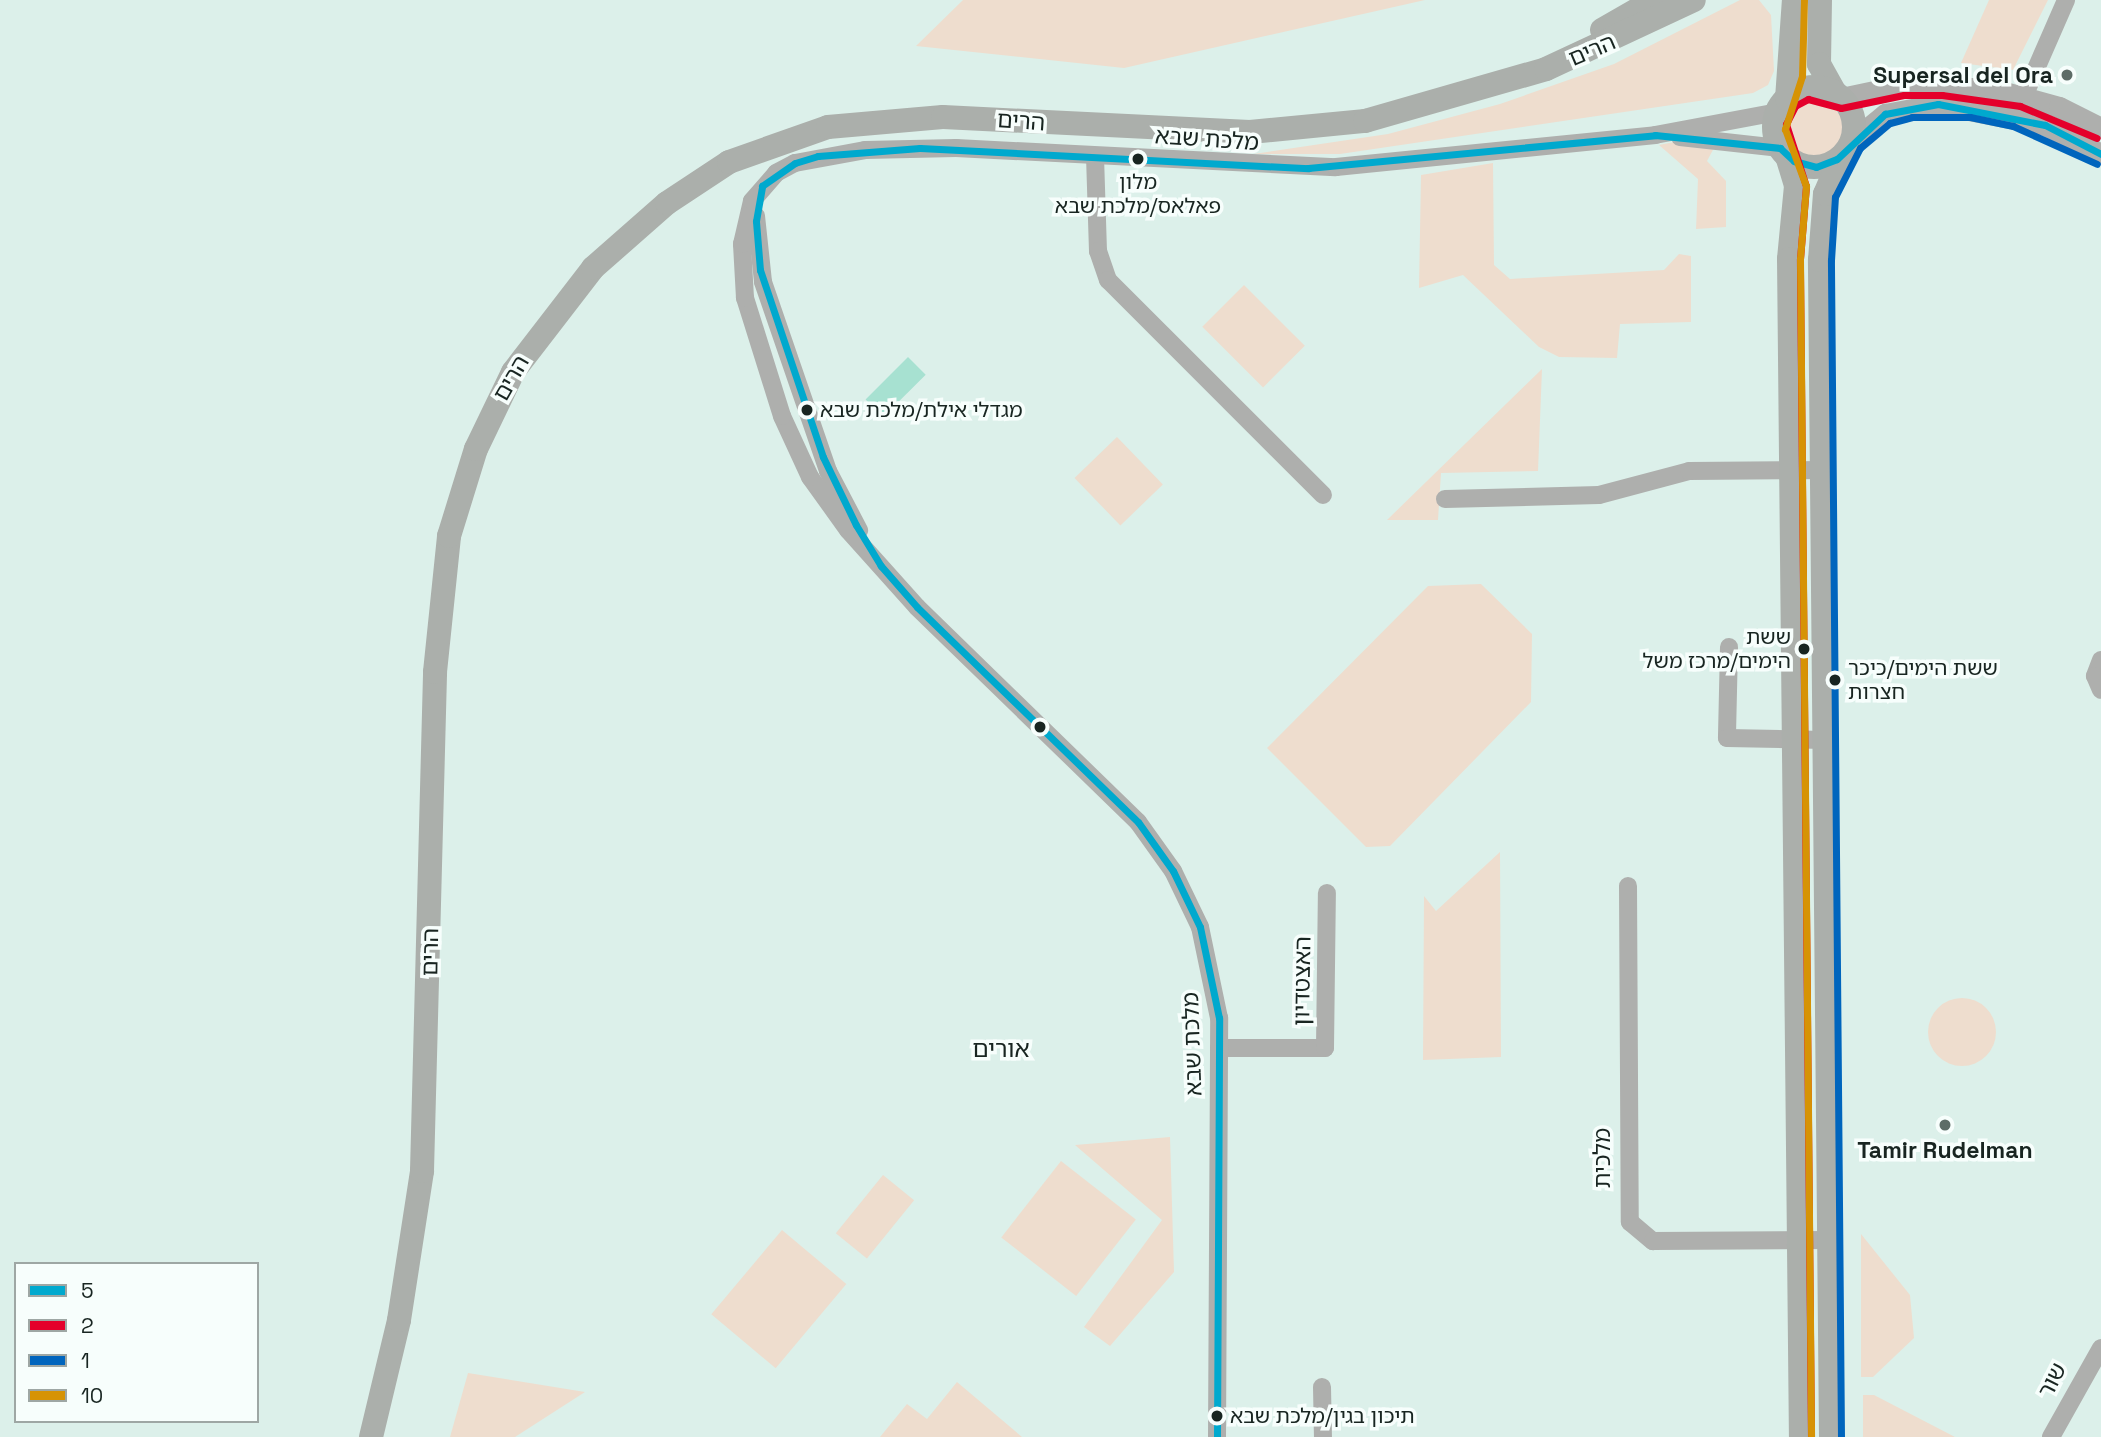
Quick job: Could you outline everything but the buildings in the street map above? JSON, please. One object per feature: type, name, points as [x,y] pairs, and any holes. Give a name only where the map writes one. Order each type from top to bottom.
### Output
[{"type":"main road","name":"הרים","points":[[1485,88],[1654,0]]},
{"type":"main road","name":"הרים","points":[[371,1437],[399,1320],[423,1159],[435,671],[449,536],[460,491],[493,410],[562,302],[627,235],[708,175],[749,153],[828,127],[943,117],[1174,131],[1288,130],[1404,113],[1588,52],[1694,0]]},
{"type":"main road","points":[[1820,0],[1819,64],[1853,118],[1846,149],[1828,182],[1820,233],[1831,1437]]},
{"type":"main road","points":[[1791,5],[1782,105],[1774,129],[1796,186],[1789,260],[1801,1437]]},
{"type":"main road","points":[[1782,105],[1813,87],[1838,95]]},
{"type":"main road","points":[[1784,152],[1816,167],[1846,149]]},
{"type":"street","points":[[2016,116],[2066,0]]},
{"type":"street","points":[[1838,95],[1903,85],[1943,84],[2023,96],[2101,128]]},
{"type":"street","name":"מלכת שבא","points":[[1217,1437],[1219,1048],[1216,988],[1206,947],[1188,898],[1157,845],[881,566],[834,513],[800,458],[749,316],[742,244],[762,186],[795,163],[856,151],[956,148],[1322,168],[1655,135],[1782,105]]},
{"type":"street","points":[[1846,149],[1885,114],[1910,106],[1971,107],[2016,116],[2101,154]]},
{"type":"street","name":"מלכת שבא","points":[[1655,135],[1784,152]]},
{"type":"street","points":[[1095,156],[1098,251],[1113,287],[1323,495]]},
{"type":"street","name":"מלכת שבא","points":[[762,186],[755,233],[763,282],[828,471],[881,566]]},
{"type":"street","points":[[1445,499],[1585,497],[1689,471],[1822,470]]},
{"type":"street","points":[[1729,648],[1727,738],[1824,740]]},
{"type":"street","points":[[2101,660],[2095,676],[2101,690]]},
{"type":"street","name":"מלכית","points":[[1628,886],[1630,1222],[1653,1241],[1829,1240]]},
{"type":"street","name":"האצטדיון","points":[[1219,1048],[1325,1048],[1327,893]]},
{"type":"street","name":"שור","points":[[2051,1437],[2101,1348]]},
{"type":"street","points":[[1322,1387],[1323,1437]]},
{"type":"shaded area","points":[[963,0],[1425,0],[1124,68],[916,46]]},
{"type":"shaded area","points":[[1740,0],[1759,0],[1771,15],[1774,71],[1768,85],[1753,93],[1340,154],[1254,154],[1388,134],[1500,104],[1614,64]]},
{"type":"shaded area","points":[[1989,0],[2048,0],[2013,70],[1961,63]]},
{"type":"shaded area","points":[[1814,93],[1827,96],[1838,103],[1845,114],[1848,127],[1845,140],[1838,151],[1827,158],[1814,161],[1801,158],[1790,151],[1783,140],[1780,127],[1783,114],[1790,103],[1801,96]]},
{"type":"shaded area","points":[[1679,141],[1714,148],[1707,161],[1726,181],[1726,227],[1696,229],[1698,179],[1659,145]]},
{"type":"shaded area","points":[[1493,163],[1494,265],[1510,279],[1664,270],[1679,254],[1691,256],[1691,322],[1620,324],[1617,358],[1559,357],[1539,347],[1463,275],[1419,288],[1421,175]]},
{"type":"shaded area","points":[[1244,285],[1305,346],[1263,388],[1202,327]]},
{"type":"shaded area","points":[[908,357],[926,375],[883,417],[866,399]]},
{"type":"shaded area","points":[[1542,369],[1538,471],[1441,473],[1438,520],[1387,520]]},
{"type":"shaded area","points":[[1117,437],[1163,484],[1120,525],[1075,478]]},
{"type":"shaded area","points":[[1481,584],[1532,634],[1531,702],[1390,846],[1366,847],[1267,748],[1428,586]]},
{"type":"shaded area","points":[[1500,852],[1501,1057],[1423,1060],[1424,896],[1436,911]]},
{"type":"shaded area","points":[[1962,998],[1975,1001],[1986,1008],[1993,1019],[1996,1032],[1993,1045],[1986,1056],[1975,1063],[1962,1066],[1949,1063],[1938,1056],[1931,1045],[1928,1032],[1931,1019],[1938,1008],[1949,1001]]},
{"type":"shaded area","points":[[1170,1137],[1174,1272],[1110,1346],[1084,1327],[1162,1220],[1075,1145]]},
{"type":"shaded area","points":[[1061,1161],[1136,1219],[1076,1296],[1001,1237]]},
{"type":"shaded area","points":[[883,1175],[914,1200],[867,1258],[836,1233]]},
{"type":"shaded area","points":[[782,1230],[846,1284],[776,1368],[711,1314]]},
{"type":"shaded area","points":[[1861,1234],[1910,1295],[1914,1338],[1873,1377],[1861,1377]]},
{"type":"shaded area","points":[[468,1373],[585,1392],[515,1437],[450,1437]]},
{"type":"shaded area","points":[[957,1382],[1022,1437],[880,1437],[907,1404],[927,1419]]},
{"type":"shaded area","points":[[1863,1395],[1874,1395],[1955,1437],[1863,1437]]},
{"type":"transit line","name":"10","points":[[1804,0],[1802,76],[1785,129],[1806,186],[1800,259],[1811,1437]]},
{"type":"transit line","name":"2","points":[[1811,1437],[1800,259],[1806,186],[1786,124],[1795,106],[1808,99],[1841,108],[1904,95],[1942,95],[2020,106],[2097,138]]},
{"type":"transit line","name":"5","points":[[1217,1437],[1219,1018],[1200,927],[1173,871],[1138,822],[917,607],[881,566],[856,525],[823,457],[760,270],[756,221],[762,186],[795,163],[818,156],[920,148],[1308,168],[1655,135],[1780,148],[1794,161],[1816,167],[1837,159],[1885,114],[1938,104],[2045,125],[2101,154]]},
{"type":"transit line","name":"1","points":[[1841,1437],[1831,260],[1835,197],[1860,148],[1890,123],[1912,117],[1970,117],[2013,126],[2097,164]]},
{"type":"place","name":"Supersal del Ora","points":[[2067,75]]},
{"type":"place","name":"מלון פאלאס/מלכת שבא","points":[[1138,159]]},
{"type":"place","name":"מגדלי אילת/מלכת שבא","points":[[807,410]]},
{"type":"place","name":"ששת הימים/מרכז משל","points":[[1804,649]]},
{"type":"place","name":"ששת הימים/כיכר חצרות","points":[[1835,680]]},
{"type":"place","name":"Tamir Rudelman","points":[[1945,1125]]},
{"type":"place","name":"תיכון בגין/מלכת שבא","points":[[1217,1416]]},
{"type":"district","name":"אורים","points":[[1001,1049]]}]
